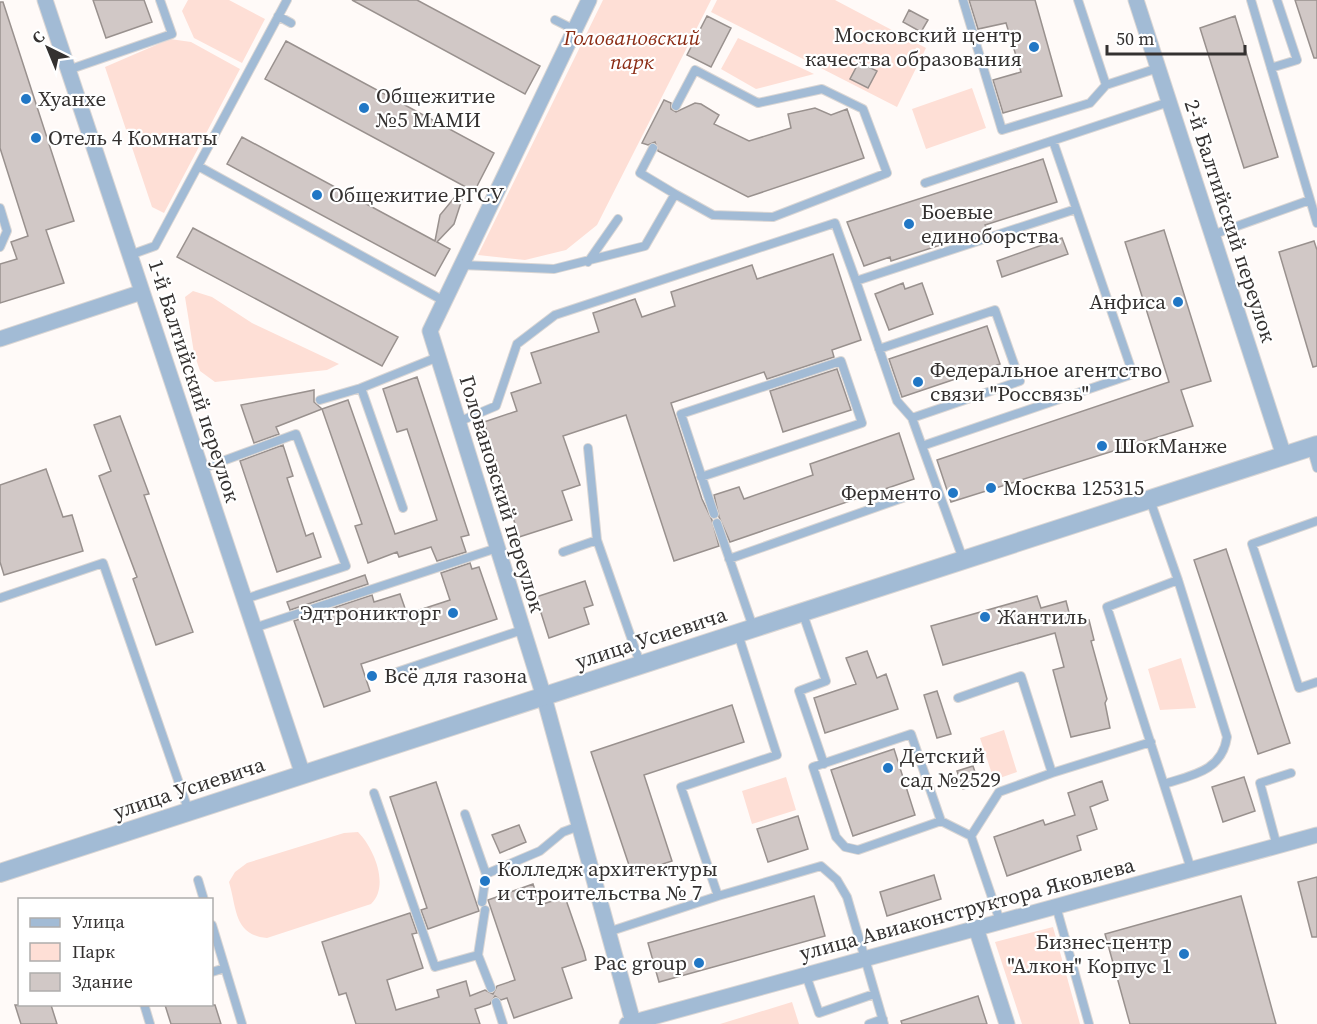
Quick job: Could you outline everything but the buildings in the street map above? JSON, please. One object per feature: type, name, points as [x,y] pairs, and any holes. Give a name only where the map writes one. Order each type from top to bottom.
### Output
[{"type":"street","name":"1-й Балтийский переулок","points":[[45,0],[303,775]]},
{"type":"street","name":"Головановский переулок","points":[[589,0],[430,331],[544,697],[608,932],[630,1023]]},
{"type":"street","name":"2-й Балтийский переулок","points":[[1140,1],[1168,102],[1284,456]]},
{"type":"street","points":[[0,339],[142,292]]},
{"type":"street","name":"улица Усиевича","points":[[0,873],[1314,446]]},
{"type":"street","name":"улица Авиаконструктора Яковлева","points":[[630,1023],[1317,835]]},
{"type":"street","points":[[976,928],[1007,1024]]},
{"type":"lane","points":[[68,70],[172,34],[160,0]]},
{"type":"lane","points":[[130,255],[155,246],[287,0]]},
{"type":"lane","points":[[963,0],[1002,130],[1090,103],[1106,85],[1158,68]]},
{"type":"lane","points":[[1078,0],[1106,85]]},
{"type":"lane","points":[[1251,0],[1317,224]]},
{"type":"lane","points":[[1271,68],[1297,60],[1277,0]]},
{"type":"lane","points":[[278,16],[291,23]]},
{"type":"lane","points":[[555,20],[575,30]]},
{"type":"lane","points":[[653,148],[640,172],[713,215],[773,218],[887,173],[863,109],[822,89],[758,103],[695,70],[676,106]]},
{"type":"lane","points":[[925,183],[1168,102]]},
{"type":"lane","points":[[922,446],[1133,374],[1053,141]]},
{"type":"lane","points":[[198,166],[444,301]]},
{"type":"lane","points":[[461,265],[554,268],[588,262],[645,246],[675,194]]},
{"type":"lane","points":[[1212,235],[1310,200]]},
{"type":"lane","points":[[0,208],[8,231],[0,247]]},
{"type":"lane","points":[[856,281],[1077,209]]},
{"type":"lane","points":[[588,262],[618,219]]},
{"type":"lane","points":[[458,422],[496,406],[517,344],[555,315],[836,224],[897,401],[912,418],[964,560]]},
{"type":"lane","points":[[879,349],[995,310],[1020,381],[912,418]]},
{"type":"lane","points":[[320,400],[361,388],[438,357]]},
{"type":"lane","points":[[701,477],[862,423],[841,361],[681,414],[701,477],[714,514]]},
{"type":"lane","points":[[361,388],[403,508]]},
{"type":"lane","points":[[201,469],[296,434],[346,566],[245,599]]},
{"type":"lane","points":[[1314,446],[1317,468]]},
{"type":"lane","points":[[588,448],[597,540],[641,665]]},
{"type":"lane","points":[[729,559],[911,495]]},
{"type":"lane","points":[[1150,499],[1227,737],[1223,754],[1208,770],[1164,784]]},
{"type":"lane","points":[[1317,521],[1252,544],[1299,688],[1317,682]]},
{"type":"lane","points":[[717,523],[729,559],[777,756],[681,787],[718,896]]},
{"type":"lane","points":[[563,552],[597,540]]},
{"type":"lane","points":[[254,628],[497,549]]},
{"type":"lane","points":[[0,598],[103,563],[189,812]]},
{"type":"lane","points":[[1178,580],[1107,607],[1191,869]]},
{"type":"lane","points":[[803,612],[826,681],[799,691],[824,764]]},
{"type":"lane","points":[[391,674],[522,630]]},
{"type":"lane","points":[[958,698],[1021,676],[1052,773]]},
{"type":"lane","points":[[941,821],[858,850],[845,847],[836,837],[813,767],[911,734],[941,821],[971,836],[999,921]]},
{"type":"lane","points":[[971,836],[999,792],[1150,742]]},
{"type":"lane","points":[[1277,846],[1260,783],[1291,773]]},
{"type":"lane","points":[[374,793],[435,967],[478,955]]},
{"type":"lane","points":[[465,814],[486,874],[478,955],[491,988]]},
{"type":"lane","points":[[486,874],[540,851],[563,832],[579,826]]},
{"type":"lane","points":[[608,932],[718,896],[821,866],[837,880],[847,897],[883,1022],[869,1024]]},
{"type":"lane","points":[[198,880],[203,898]]},
{"type":"lane","points":[[1056,906],[1089,1024]]},
{"type":"lane","points":[[213,928],[242,1024]]},
{"type":"lane","points":[[213,972],[225,968]]},
{"type":"lane","points":[[806,975],[819,1013],[874,994]]},
{"type":"lane","points":[[496,1002],[503,1024]]},
{"type":"lane","points":[[144,1006],[150,1024]]},
{"type":"green space","points":[[188,0],[229,0],[265,19],[242,63],[194,38],[182,11]]},
{"type":"green space","name":"Головановский парк","points":[[603,0],[711,0],[597,225],[566,250],[525,260],[478,255]]},
{"type":"green space","points":[[717,0],[835,0],[926,48],[897,107],[711,12]]},
{"type":"green space","points":[[738,38],[814,74],[756,89],[721,69]]},
{"type":"green space","points":[[170,39],[191,42],[240,69],[164,213],[152,207],[105,67]]},
{"type":"green space","points":[[972,88],[986,128],[926,149],[912,109]]},
{"type":"green space","points":[[193,291],[212,297],[252,323],[339,364],[327,370],[215,382],[200,371],[194,353],[185,297]]},
{"type":"green space","points":[[1181,658],[1196,708],[1160,710],[1148,669]]},
{"type":"green space","points":[[1004,730],[1017,772],[994,780],[980,738]]},
{"type":"green space","points":[[786,777],[796,810],[752,824],[742,791]]},
{"type":"green space","points":[[358,832],[369,847],[378,867],[379,887],[377,896],[371,904],[267,938],[248,932],[239,919],[229,882],[235,872],[247,863],[344,833]]},
{"type":"green space","points":[[1053,927],[1080,1024],[1022,1024],[995,942]]},
{"type":"green space","points":[[792,1002],[799,1024],[720,1024]]},
{"type":"place","name":"Московский центр качества образования","points":[[1034,47]]},
{"type":"place","name":"Хуанхе","points":[[26,99]]},
{"type":"place","name":"Общежитие №5 МАМИ","points":[[364,108]]},
{"type":"place","name":"Отель 4 Комнаты","points":[[36,138]]},
{"type":"place","name":"Общежитие РГСУ","points":[[317,195]]},
{"type":"place","name":"Боевые единоборства","points":[[909,224]]},
{"type":"place","name":"Анфиса","points":[[1178,302]]},
{"type":"place","name":"Федеральное агентство связи \"Россвязь\"","points":[[918,382]]},
{"type":"place","name":"ШокМанже","points":[[1102,446]]},
{"type":"place","name":"Москва 125315","points":[[991,488]]},
{"type":"place","name":"Ферменто","points":[[953,493]]},
{"type":"place","name":"Эдтроникторг","points":[[453,613]]},
{"type":"place","name":"Жантиль","points":[[985,617]]},
{"type":"place","name":"Всё для газона","points":[[372,676]]},
{"type":"place","name":"Детский сад №2529","points":[[888,768]]},
{"type":"place","name":"Колледж архитектуры и строительства № 7","points":[[485,881]]},
{"type":"place","name":"Бизнес-центр \"Алкон\" Корпус 1","points":[[1184,954]]},
{"type":"place","name":"Pac group","points":[[699,963]]}]
